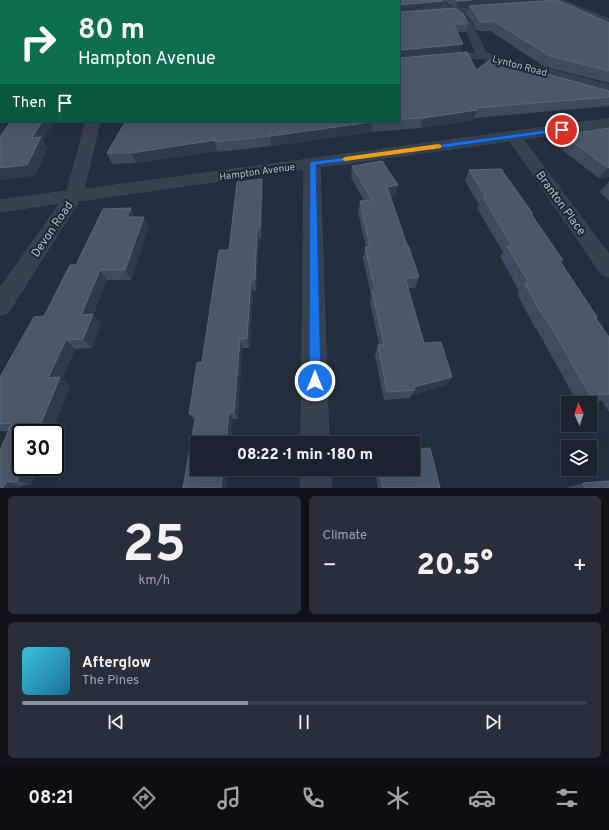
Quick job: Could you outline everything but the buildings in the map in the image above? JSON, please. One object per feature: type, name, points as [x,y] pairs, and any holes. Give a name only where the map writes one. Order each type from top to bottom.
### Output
[{"type":"street","name":"Lynton Road","points":[[433,0],[457,12],[467,22],[482,55],[609,89]]},
{"type":"street","points":[[553,3],[565,4],[609,22]]},
{"type":"street","points":[[400,16],[503,8]]},
{"type":"street","points":[[400,63],[482,55]]},
{"type":"street","name":"Devon Road","points":[[0,306],[74,196],[93,122]]},
{"type":"street","name":"Hampton Avenue","points":[[0,206],[609,123]]},
{"type":"street","name":"Branton Place","points":[[514,136],[609,269]]},
{"type":"street","points":[[312,163],[315,436]]},
{"type":"street","points":[[316,476],[316,488]]},
{"type":"slow traffic","points":[[345,159],[438,146]]},
{"type":"route","points":[[315,381],[312,163],[562,130]]}]
